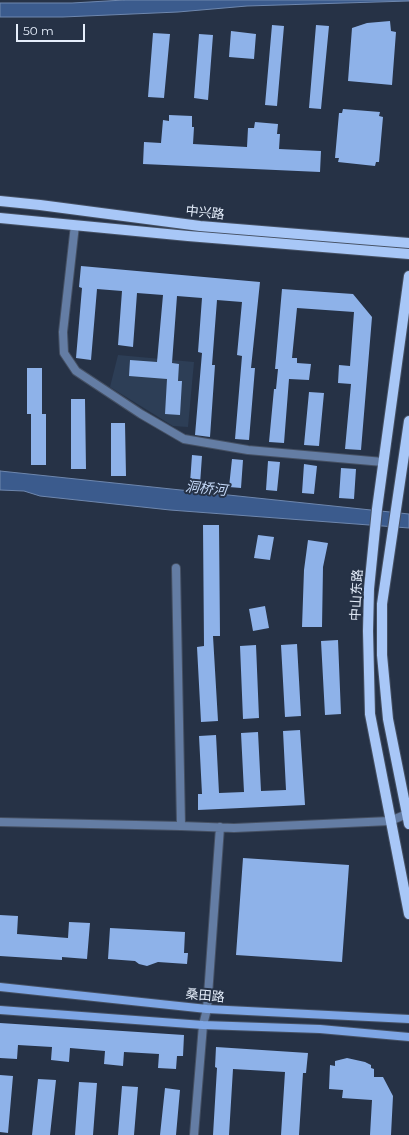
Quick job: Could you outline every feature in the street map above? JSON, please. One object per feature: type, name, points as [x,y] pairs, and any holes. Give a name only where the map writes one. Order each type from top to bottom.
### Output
[{"type":"main road","name":"中兴路","points":[[0,201],[200,226],[409,244]]},
{"type":"main road","name":"中兴路","points":[[0,218],[188,236],[409,254]]},
{"type":"main road","name":"中山东路","points":[[409,276],[377,509],[369,589],[368,624],[370,714],[409,914]]},
{"type":"main road","name":"中山东路","points":[[408,819],[388,719],[382,655],[382,604],[409,422]]},
{"type":"main road","name":"桑田路","points":[[0,987],[207,1009],[409,1019]]},
{"type":"main road","points":[[0,1010],[203,1025],[320,1029],[409,1037]]},
{"type":"street","points":[[75,225],[63,332],[64,353],[76,371],[141,414],[184,439],[248,450],[383,462]]},
{"type":"street","points":[[176,568],[181,826]]},
{"type":"street","points":[[0,822],[220,827],[390,821],[408,819]]},
{"type":"street","points":[[194,1135],[203,1025],[207,1009],[220,827]]},
{"type":"shaded area","points":[[118,355],[194,362],[188,427],[173,426],[110,387]]},
{"type":"water","points":[[124,0],[409,1],[247,6],[178,12],[63,17],[0,17],[0,3],[72,3]]},
{"type":"water","points":[[0,471],[409,514],[409,528],[170,510],[40,496],[24,491],[0,490]]},
{"type":"building","points":[[390,21],[391,31],[396,32],[392,85],[348,81],[352,28],[367,23]]},
{"type":"building","points":[[272,25],[284,26],[277,106],[265,105]]},
{"type":"building","points":[[316,25],[329,26],[321,109],[309,108]]},
{"type":"building","points":[[231,31],[256,34],[254,59],[229,57]]},
{"type":"building","points":[[153,33],[170,34],[164,98],[148,97]]},
{"type":"building","points":[[199,34],[213,35],[208,100],[194,98]]},
{"type":"building","points":[[343,109],[380,112],[379,116],[383,117],[379,162],[376,162],[375,166],[338,162],[339,158],[335,158],[339,113],[342,113]]},
{"type":"building","points":[[169,115],[192,116],[192,127],[194,127],[193,144],[247,147],[248,128],[254,128],[255,122],[278,124],[277,134],[280,134],[279,149],[321,151],[320,172],[143,164],[144,142],[161,143],[163,120],[169,121]]},
{"type":"building","points":[[81,266],[260,282],[251,368],[255,368],[249,440],[235,439],[242,356],[237,355],[242,302],[217,300],[212,365],[215,365],[210,437],[195,435],[202,353],[198,352],[202,298],[177,296],[172,363],[179,364],[178,381],[182,381],[180,415],[165,414],[167,379],[129,376],[130,360],[157,362],[163,295],[137,293],[133,347],[118,345],[122,291],[97,289],[91,360],[76,358],[82,288],[79,287]]},
{"type":"building","points":[[282,289],[353,294],[372,317],[361,450],[345,449],[351,384],[338,383],[339,365],[350,366],[354,312],[297,308],[292,358],[297,358],[297,363],[311,364],[309,380],[289,379],[284,443],[269,442],[274,389],[276,389],[278,369],[275,369]]},
{"type":"building","points":[[27,368],[42,368],[42,414],[46,414],[46,465],[31,465],[31,414],[27,414]]},
{"type":"building","points":[[309,392],[324,393],[319,446],[304,445]]},
{"type":"building","points":[[71,399],[85,399],[86,469],[71,469]]},
{"type":"building","points":[[111,423],[125,423],[126,476],[111,476]]},
{"type":"building","points":[[192,455],[202,456],[200,484],[190,483]]},
{"type":"building","points":[[232,459],[243,460],[241,488],[229,487]]},
{"type":"building","points":[[268,461],[280,462],[277,491],[266,490]]},
{"type":"building","points":[[304,464],[317,466],[314,494],[302,493]]},
{"type":"building","points":[[341,468],[356,469],[354,499],[339,498]]},
{"type":"building","points":[[203,525],[219,525],[220,636],[213,636],[218,721],[201,722],[197,647],[204,646]]},
{"type":"building","points":[[258,535],[274,537],[270,560],[254,558]]},
{"type":"building","points":[[308,540],[328,543],[323,567],[322,627],[302,627],[304,570]]},
{"type":"building","points":[[265,606],[269,628],[253,631],[249,609]]},
{"type":"building","points":[[338,640],[341,714],[325,715],[321,641]]},
{"type":"building","points":[[297,644],[301,716],[285,717],[281,645]]},
{"type":"building","points":[[256,645],[259,718],[243,719],[240,646]]},
{"type":"building","points":[[300,730],[305,805],[198,810],[198,794],[202,794],[199,736],[216,735],[219,793],[244,792],[241,733],[258,732],[261,791],[286,790],[283,731]]},
{"type":"building","points":[[243,858],[349,865],[342,962],[236,955]]},
{"type":"building","points":[[0,915],[18,916],[17,934],[68,938],[69,922],[90,923],[87,959],[62,957],[62,960],[0,956]]},
{"type":"building","points":[[110,928],[185,932],[184,953],[188,953],[187,964],[158,962],[147,966],[139,964],[135,961],[108,959]]},
{"type":"building","points":[[0,1023],[184,1035],[183,1056],[177,1056],[176,1069],[158,1068],[159,1054],[124,1052],[123,1066],[104,1064],[105,1051],[70,1048],[69,1062],[51,1060],[52,1047],[18,1045],[17,1059],[0,1058]]},
{"type":"building","points":[[216,1047],[308,1053],[306,1073],[303,1073],[299,1135],[281,1135],[285,1072],[233,1069],[229,1135],[213,1135],[217,1068],[215,1067]]},
{"type":"building","points":[[347,1058],[371,1065],[371,1068],[374,1069],[374,1077],[383,1077],[393,1096],[391,1135],[370,1135],[372,1100],[342,1098],[343,1090],[329,1089],[330,1065],[335,1066],[335,1061]]},
{"type":"building","points":[[0,1075],[13,1076],[8,1133],[0,1132]]},
{"type":"building","points":[[38,1079],[56,1080],[50,1135],[32,1135]]},
{"type":"building","points":[[79,1082],[97,1083],[93,1135],[75,1135]]},
{"type":"building","points":[[122,1086],[138,1087],[134,1135],[118,1135]]},
{"type":"building","points":[[165,1088],[180,1090],[176,1135],[160,1135]]},
{"type":"water label","name":"洞桥河","points":[[206,489]]}]
